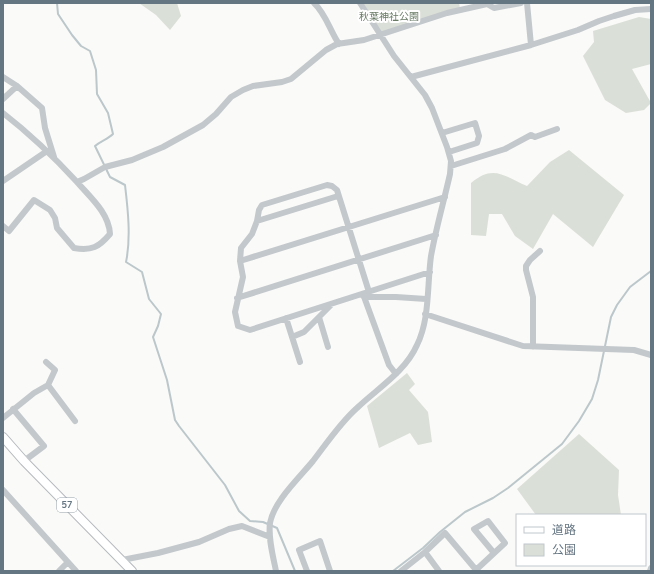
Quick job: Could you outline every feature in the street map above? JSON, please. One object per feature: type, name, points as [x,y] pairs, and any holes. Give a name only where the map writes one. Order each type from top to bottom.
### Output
[{"type":"main road","name":"57","points":[[3,437],[24,461],[132,571]]},
{"type":"street","points":[[314,3],[319,8],[334,38],[339,44]]},
{"type":"street","points":[[276,571],[270,537],[270,523],[274,511],[340,425],[396,374],[410,359],[418,345],[426,314],[426,299],[436,235],[451,166],[449,152],[425,95],[380,35],[360,3]]},
{"type":"street","points":[[461,3],[462,10]]},
{"type":"street","points":[[77,182],[105,167],[132,160],[159,149],[203,125],[216,114],[231,97],[253,86],[282,82],[291,79],[326,50],[339,44],[364,40],[447,13],[487,4],[494,8],[521,3]]},
{"type":"street","points":[[527,3],[531,45]]},
{"type":"street","points":[[411,77],[531,45],[592,25],[599,20],[635,10],[651,9]]},
{"type":"street","points":[[3,77],[17,86],[42,108],[45,128],[55,158]]},
{"type":"street","points":[[3,99],[17,86]]},
{"type":"street","points":[[3,113],[48,151],[77,182],[99,207],[108,221],[110,234],[99,246],[88,249],[74,248],[56,228],[55,218],[50,210],[34,200],[9,231],[3,226]]},
{"type":"street","points":[[442,134],[475,123],[479,136],[477,143],[449,152]]},
{"type":"street","points":[[451,166],[505,149],[531,135],[535,138],[557,129]]},
{"type":"street","points":[[3,181],[48,151]]},
{"type":"street","points":[[396,374],[389,365],[365,294],[359,259],[337,190],[327,185],[262,205],[259,210],[252,234],[241,248],[240,261],[243,277],[235,312],[238,326],[250,330],[365,294],[430,272]]},
{"type":"street","points":[[257,221],[338,196]]},
{"type":"street","points":[[240,261],[445,198]]},
{"type":"street","points":[[237,298],[436,235]]},
{"type":"street","points":[[533,347],[532,297],[526,266],[540,251]]},
{"type":"street","points":[[365,294],[426,299]]},
{"type":"street","points":[[292,337],[304,332],[320,318],[332,304]]},
{"type":"street","points":[[426,314],[523,346],[634,350],[651,355]]},
{"type":"street","points":[[286,318],[300,362]]},
{"type":"street","points":[[320,318],[328,347]]},
{"type":"street","points":[[3,418],[34,392],[48,385],[55,370],[46,362]]},
{"type":"street","points":[[48,385],[75,421]]},
{"type":"street","points":[[13,410],[44,446],[24,461]]},
{"type":"street","points":[[3,490],[76,571]]},
{"type":"street","points":[[401,571],[425,552],[445,533],[477,570],[505,543],[488,521],[474,529],[494,553]]},
{"type":"street","points":[[122,560],[158,553],[200,542],[229,529],[242,526],[270,537]]},
{"type":"street","points":[[307,571],[299,550],[320,541],[330,571]]},
{"type":"street","points":[[425,552],[439,571]]},
{"type":"street","points":[[59,571],[68,562]]},
{"type":"green space","points":[[139,3],[177,3],[181,16],[170,30],[156,15]]},
{"type":"green space","name":"秋葉神社公園","points":[[363,3],[459,3],[460,8],[381,33]]},
{"type":"green space","points":[[639,17],[651,19],[651,64],[632,69],[651,103],[644,110],[626,113],[605,100],[583,56],[594,42],[593,31]]},
{"type":"green space","points":[[569,150],[624,195],[593,247],[553,214],[533,249],[515,236],[502,214],[489,214],[486,236],[471,235],[471,183],[479,177],[492,173],[505,176],[527,186],[550,162]]},
{"type":"green space","points":[[407,373],[415,384],[409,390],[428,412],[432,442],[418,445],[410,433],[379,448],[367,406]]},
{"type":"green space","points":[[579,434],[619,470],[618,495],[621,514],[535,514],[517,489]]},
{"type":"waterway","points":[[57,3],[58,14],[81,46],[90,51],[96,70],[97,94],[108,113],[113,134],[95,146],[110,177],[125,185],[129,234],[126,262],[142,272],[149,299],[161,314],[153,337],[167,380],[175,420],[225,485],[239,511],[250,521],[263,522],[277,528],[295,571]]},
{"type":"waterway","points":[[393,571],[423,548],[465,512],[493,498],[508,488],[562,444],[579,421],[592,399],[598,380],[611,317],[617,305],[630,287],[651,271]]}]
